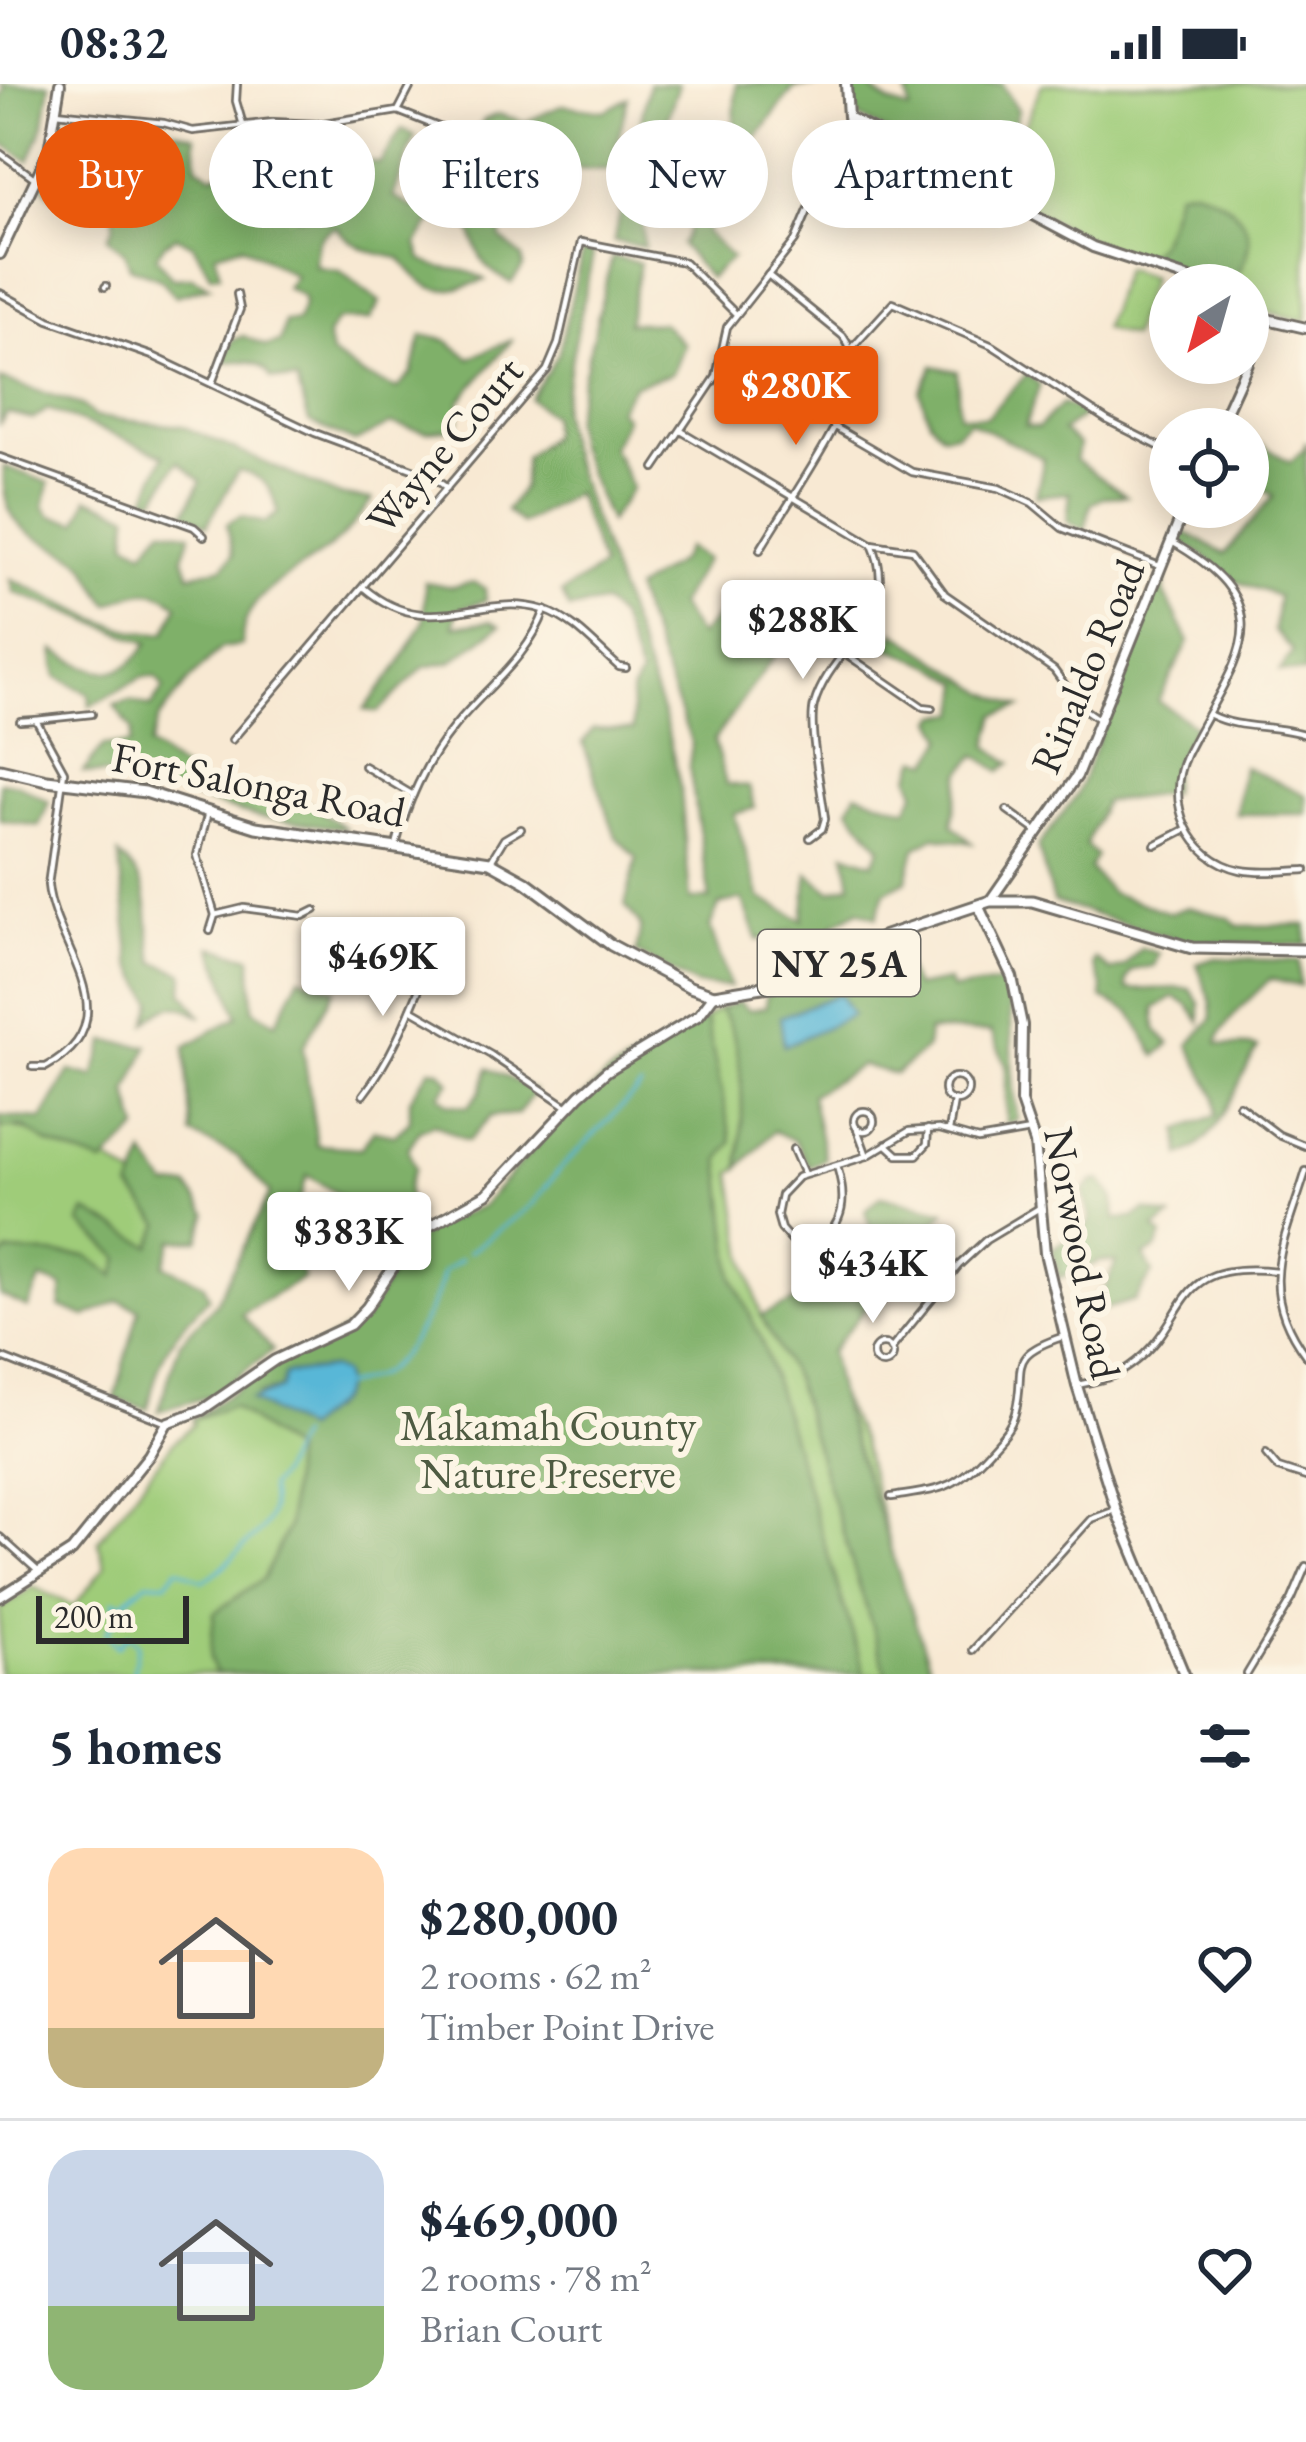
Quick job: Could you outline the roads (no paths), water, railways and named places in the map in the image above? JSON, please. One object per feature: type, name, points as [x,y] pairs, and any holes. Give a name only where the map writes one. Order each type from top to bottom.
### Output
[{"type":"main road","name":"Fort Salonga Road","points":[[0,769],[145,792],[256,826],[490,862],[526,882],[611,945],[714,995]]},
{"type":"main road","name":"NY 25A","points":[[714,995],[806,980],[885,936],[991,901],[1033,901],[1192,949],[1306,950]]},
{"type":"street","points":[[55,120],[60,84]]},
{"type":"street","points":[[237,84],[241,120]]},
{"type":"street","points":[[398,111],[412,84]]},
{"type":"street","points":[[655,467],[716,377],[722,338],[736,314],[795,241],[848,117],[846,84]]},
{"type":"street","points":[[336,120],[398,111],[421,120]]},
{"type":"street","points":[[56,112],[164,123],[193,131],[209,129]]},
{"type":"street","points":[[848,117],[1093,247],[1149,266]]},
{"type":"street","points":[[0,153],[36,179]]},
{"type":"street","points":[[0,254],[36,184]]},
{"type":"street","name":"Wayne Court","points":[[232,740],[554,358],[581,242],[684,262],[736,314]]},
{"type":"street","points":[[760,550],[853,386],[852,348],[832,324],[767,275]]},
{"type":"street","points":[[0,293],[49,320],[155,357],[315,433],[431,476],[447,488]]},
{"type":"street","points":[[212,383],[240,309],[237,294]]},
{"type":"street","points":[[852,348],[893,303],[992,346],[1149,441]]},
{"type":"street","points":[[1269,319],[1306,328]]},
{"type":"street","points":[[832,426],[912,472],[999,488],[1032,503],[1062,528],[1162,567]]},
{"type":"street","points":[[681,431],[872,544],[913,550],[945,594],[1054,670],[1081,706],[1101,722]]},
{"type":"street","points":[[0,458],[194,527],[204,536]]},
{"type":"street","name":"Rinaldo Road","points":[[991,901],[1071,788],[1177,528]]},
{"type":"street","points":[[1172,542],[1226,580],[1242,622],[1234,671],[1186,756],[1176,789],[1186,829],[1201,848],[1226,865],[1259,871],[1306,870]]},
{"type":"street","points":[[810,838],[822,829],[825,819],[814,704],[868,620],[880,588],[879,559],[872,544]]},
{"type":"street","points":[[364,588],[383,602],[430,615],[457,616],[493,606],[545,610],[626,668]]},
{"type":"street","points":[[396,845],[413,795],[454,726],[532,642],[545,610]]},
{"type":"street","points":[[846,654],[932,708]]},
{"type":"street","points":[[20,721],[92,714]]},
{"type":"street","points":[[1210,715],[1231,724],[1306,734]]},
{"type":"street","points":[[32,1066],[46,1067],[65,1053],[82,1031],[87,1007],[82,975],[49,901],[49,869],[64,782],[61,758],[36,720]]},
{"type":"street","points":[[364,766],[413,795]]},
{"type":"street","points":[[1006,810],[1039,833]]},
{"type":"street","points":[[208,812],[196,855],[215,916],[210,931]]},
{"type":"street","points":[[1155,845],[1186,829]]},
{"type":"street","points":[[490,862],[504,839],[521,830]]},
{"type":"street","name":"Norwood Road","points":[[978,905],[1012,977],[1022,1025],[1021,1102],[1030,1131],[1045,1253],[1077,1385],[1116,1510],[1184,1674]]},
{"type":"street","points":[[215,916],[244,908],[304,916],[315,910]]},
{"type":"street","points":[[363,1095],[411,1009],[431,960]]},
{"type":"street","points":[[0,1597],[72,1551],[149,1455],[166,1423],[202,1409],[275,1360],[350,1325],[415,1234],[487,1194],[608,1071],[699,1015],[714,995]]},
{"type":"street","points":[[411,1009],[568,1107]]},
{"type":"street","points":[[959,1077],[966,1081],[968,1092],[954,1101],[945,1093],[945,1084],[959,1077]]},
{"type":"street","points":[[949,1131],[954,1101]]},
{"type":"street","points":[[1239,1105],[1279,1135],[1306,1146]]},
{"type":"street","points":[[857,1129],[867,1156]]},
{"type":"street","points":[[886,1144],[898,1155],[917,1155],[927,1144],[928,1129]]},
{"type":"street","points":[[837,1166],[844,1192],[840,1220],[822,1243],[809,1249],[791,1243],[777,1215],[786,1187],[804,1174],[867,1156],[909,1131],[949,1131],[978,1140],[1030,1131]]},
{"type":"street","points":[[793,1149],[804,1174]]},
{"type":"street","points":[[1306,1171],[1277,1271],[1279,1312],[1306,1356]]},
{"type":"street","points":[[892,1349],[959,1265],[986,1240],[1041,1207]]},
{"type":"street","points":[[1077,1385],[1114,1376],[1135,1363],[1188,1293],[1213,1275],[1243,1269],[1277,1271]]},
{"type":"street","points":[[890,1497],[941,1489],[964,1478],[1014,1418],[1017,1372],[1023,1360],[1036,1348],[1065,1336]]},
{"type":"street","points":[[0,1358],[166,1423]]},
{"type":"street","points":[[1266,1454],[1279,1468],[1306,1477]]},
{"type":"street","points":[[974,1650],[1091,1519],[1116,1510]]},
{"type":"street","points":[[0,1537],[39,1572]]},
{"type":"street","points":[[1246,1674],[1292,1599],[1306,1566]]},
{"type":"water","points":[[839,994],[852,1015],[784,1046],[780,1017]]},
{"type":"water","points":[[331,1368],[342,1373],[343,1392],[304,1430],[251,1400],[281,1389],[285,1374]]},
{"type":"waterway","points":[[469,1252],[533,1204],[559,1170],[641,1087]]},
{"type":"waterway","points":[[343,1386],[392,1366],[420,1327],[443,1272],[461,1259]]},
{"type":"waterway","points":[[133,1674],[138,1644],[128,1635],[118,1647],[106,1632],[116,1620],[114,1601],[123,1603],[147,1582],[166,1583],[178,1568],[203,1581],[222,1567],[266,1524],[271,1510],[269,1487],[299,1436]]},
{"type":"park label","name":"Makamah County Nature Preserve","points":[[548,1449]]}]
